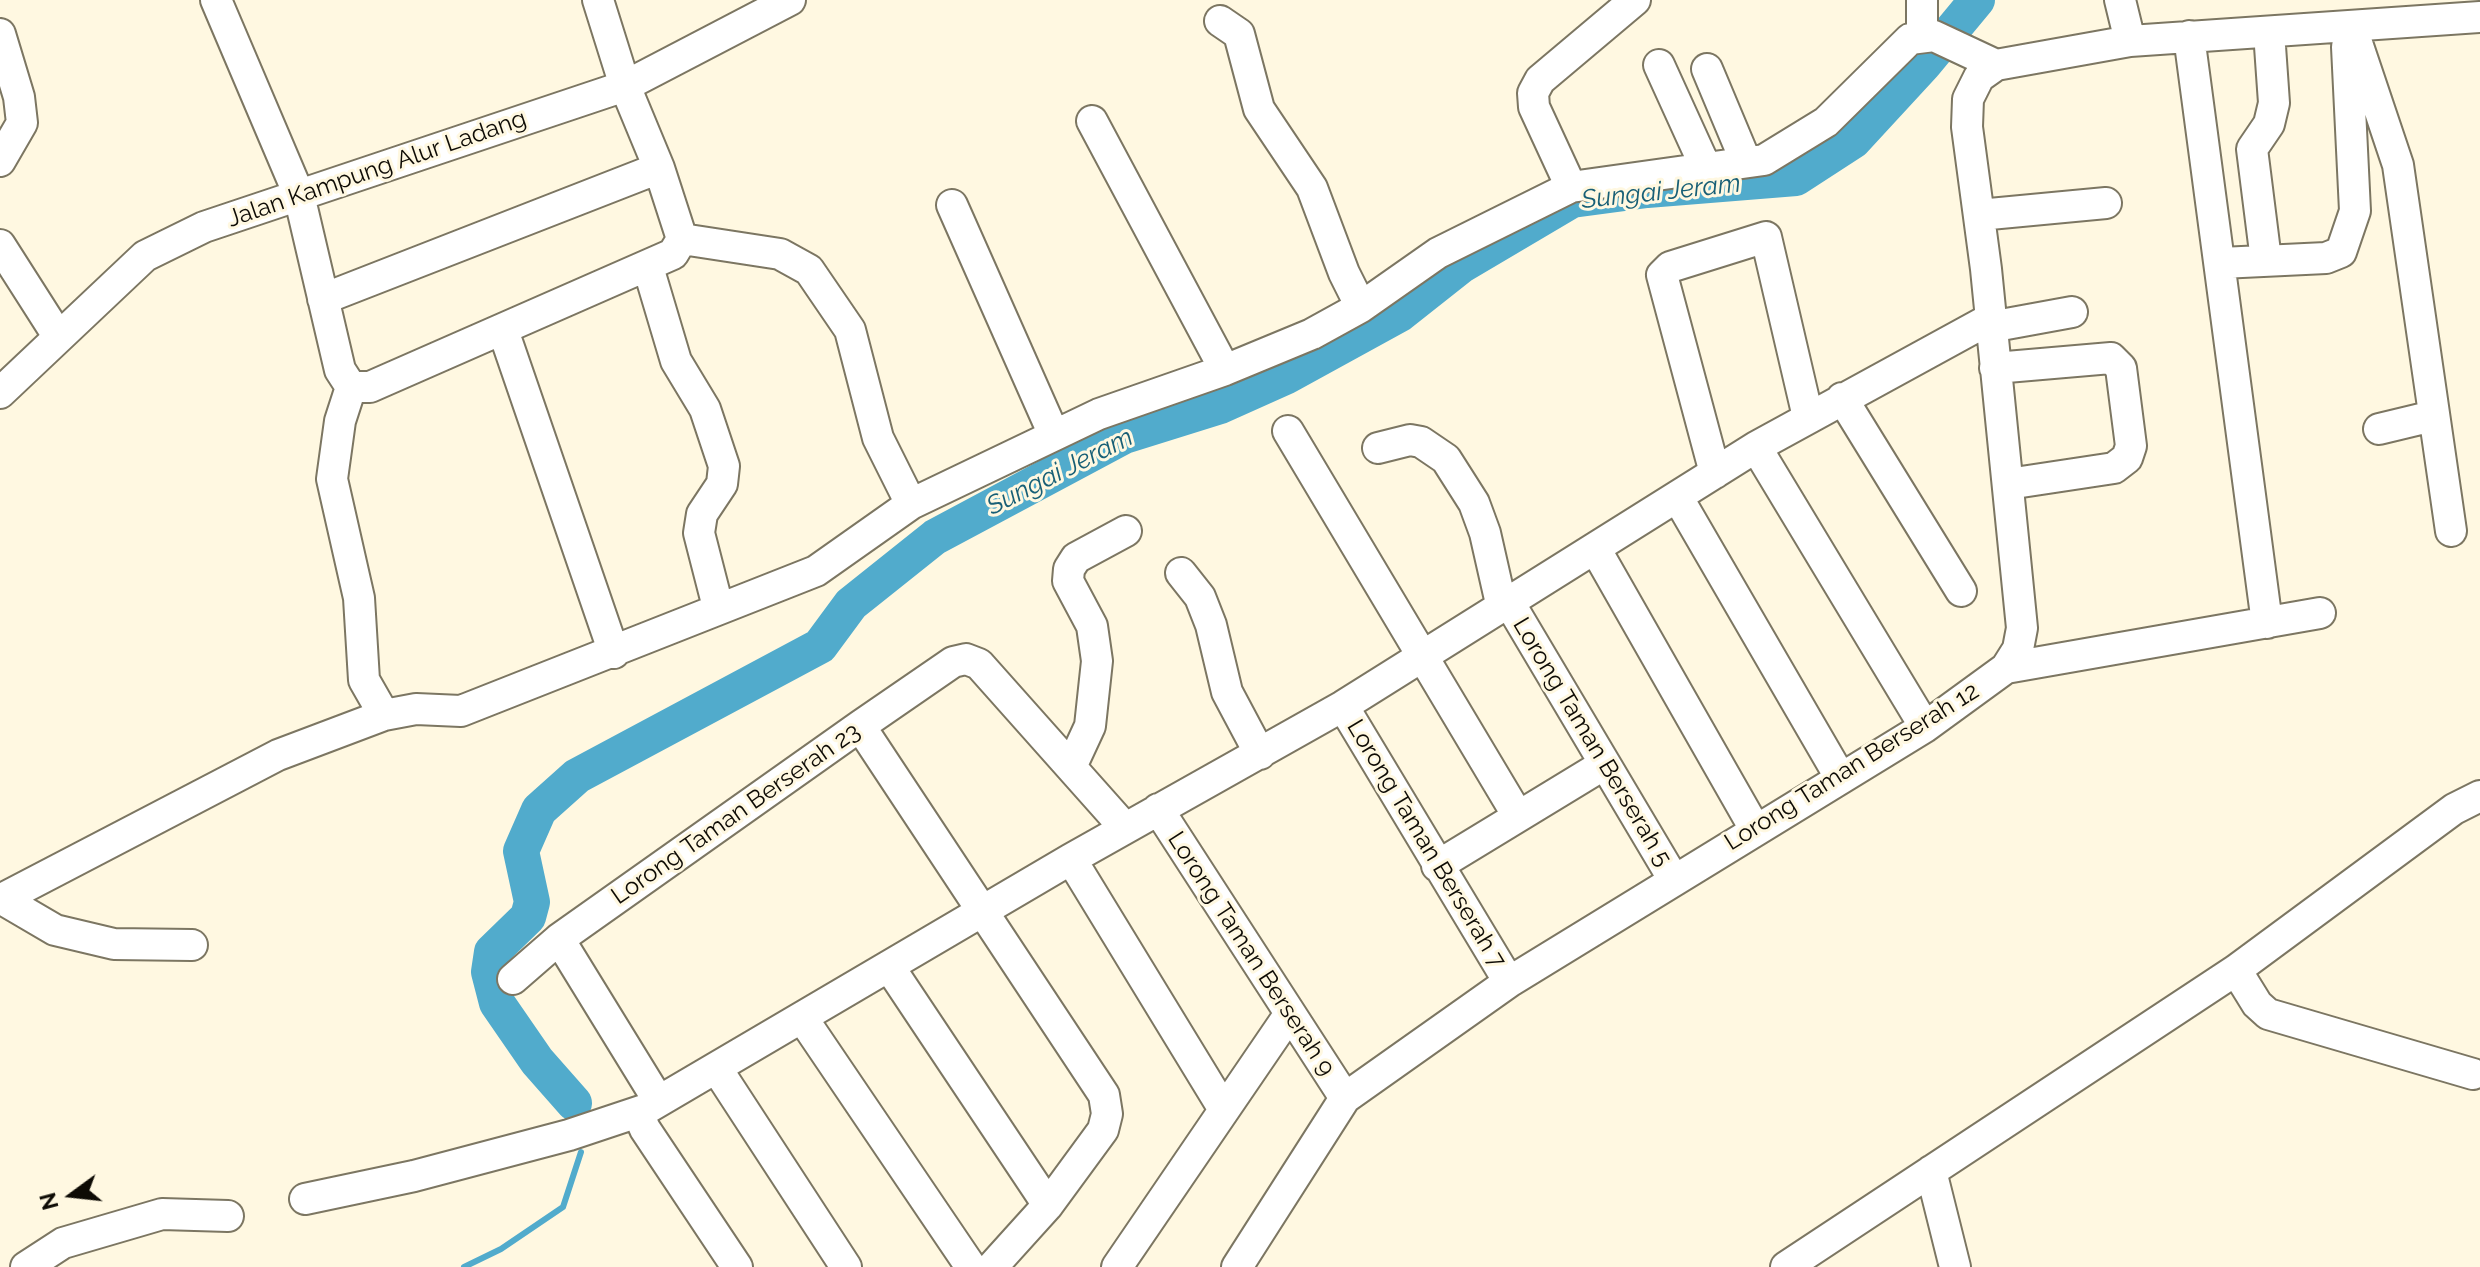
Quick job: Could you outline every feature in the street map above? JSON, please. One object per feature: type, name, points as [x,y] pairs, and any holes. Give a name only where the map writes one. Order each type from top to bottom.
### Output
[{"type":"street","points":[[216,0],[299,195],[340,370],[351,387]]},
{"type":"street","points":[[351,387],[370,387],[673,254],[682,239],[659,168],[625,86],[598,0]]},
{"type":"street","name":"Jalan Kampung Alur Ladang","points":[[0,393],[145,256],[204,227],[625,86],[790,0]]},
{"type":"street","points":[[1571,187],[1534,107],[1533,93],[1540,80],[1635,0]]},
{"type":"street","points":[[1922,0],[1936,39]]},
{"type":"street","points":[[2120,0],[2130,41]]},
{"type":"street","points":[[1,900],[278,755],[384,715],[416,709],[461,711],[614,653],[718,607],[816,571],[911,504],[1099,414],[1225,370],[1312,334],[1361,307],[1438,253],[1571,187],[1764,160],[1826,122],[1899,48],[1936,39],[1996,65],[2130,41],[2480,17]]},
{"type":"street","points":[[1220,21],[1239,34],[1259,109],[1312,188],[1344,273],[1361,307]]},
{"type":"street","points":[[2221,263],[2326,258],[2341,252],[2349,236],[2355,211],[2349,28]]},
{"type":"street","points":[[2349,28],[2398,165],[2451,531]]},
{"type":"street","points":[[2266,260],[2252,149],[2269,124],[2274,103],[2269,32]]},
{"type":"street","points":[[0,34],[19,97],[22,123],[0,161]]},
{"type":"street","points":[[2189,36],[2267,623]]},
{"type":"street","points":[[1659,65],[1705,166]]},
{"type":"street","name":"Lorong Taman Berserah 12","points":[[1237,1267],[1252,1239],[1345,1098],[1509,982],[1925,727],[2006,668],[2018,649],[2022,628],[2008,484],[1967,127],[1968,99],[1979,77],[1996,65]]},
{"type":"street","points":[[1707,69],[1746,162]]},
{"type":"street","points":[[1092,121],[1225,370]]},
{"type":"street","points":[[323,299],[659,168]]},
{"type":"street","points":[[1979,215],[2106,203]]},
{"type":"street","points":[[952,205],[1054,435]]},
{"type":"street","points":[[1715,473],[1662,275],[1684,262],[1766,237],[1808,417]]},
{"type":"street","points":[[682,239],[780,254],[809,270],[850,330],[878,438],[911,504]]},
{"type":"street","points":[[0,245],[58,336]]},
{"type":"street","points":[[648,267],[676,361],[705,409],[724,466],[722,484],[702,514],[699,533],[718,607]]},
{"type":"street","points":[[305,1199],[414,1176],[578,1132],[651,1105],[803,1019],[1071,859],[1343,706],[1756,447],[1842,398],[1990,323],[2072,312]]},
{"type":"street","points":[[503,330],[614,653]]},
{"type":"street","points":[[1995,368],[2111,358],[2121,368],[2131,446],[2127,458],[2114,468],[2008,484]]},
{"type":"street","points":[[351,387],[340,421],[338,457],[332,479],[359,598],[364,680],[384,715]]},
{"type":"street","points":[[1842,398],[1961,591]]},
{"type":"street","points":[[2379,429],[2433,416]]},
{"type":"street","points":[[1288,431],[1518,816]]},
{"type":"street","name":"Lorong Taman Berserah 5","points":[[1378,448],[1410,440],[1421,442],[1446,459],[1474,503],[1506,606],[1674,880]]},
{"type":"street","points":[[1756,447],[1925,727]]},
{"type":"street","points":[[1678,498],[1840,777]]},
{"type":"street","points":[[1125,828],[1071,767],[1090,726],[1097,661],[1092,626],[1068,581],[1069,569],[1076,558],[1126,531]]},
{"type":"street","points":[[1596,550],[1755,829]]},
{"type":"street","points":[[1181,573],[1200,597],[1211,625],[1227,692],[1260,754]]},
{"type":"street","points":[[2006,668],[2320,613]]},
{"type":"street","name":"Lorong Taman Berserah 23","points":[[513,979],[559,939],[953,662],[966,659],[979,664],[1071,767]]},
{"type":"street","name":"Lorong Taman Berserah 7","points":[[1343,706],[1509,982]]},
{"type":"street","points":[[860,726],[1104,1095],[1107,1114],[1103,1130],[1048,1205],[992,1267]]},
{"type":"street","points":[[1437,866],[1603,765]]},
{"type":"street","points":[[1786,1267],[1832,1253],[1931,1171],[2236,970],[2454,809],[2480,796]]},
{"type":"street","name":"Lorong Taman Berserah 9","points":[[1158,809],[1345,1098]]},
{"type":"street","points":[[1071,859],[1223,1108]]},
{"type":"street","points":[[1,900],[55,930],[114,944],[192,945]]},
{"type":"street","points":[[559,939],[651,1105]]},
{"type":"street","points":[[890,968],[1048,1205]]},
{"type":"street","points":[[2236,970],[2257,1004],[2268,1014],[2473,1074]]},
{"type":"street","points":[[1117,1267],[1289,1015]]},
{"type":"street","points":[[803,1019],[971,1267]]},
{"type":"street","points":[[717,1069],[846,1267]]},
{"type":"street","points":[[651,1105],[641,1120],[645,1129],[737,1267]]},
{"type":"street","points":[[1931,1171],[1955,1267]]},
{"type":"street","points":[[26,1267],[63,1243],[162,1214],[228,1216]]},
{"type":"street","points":[[1252,1239],[1265,1267]]},
{"type":"waterway","name":"Sungai Jeram","points":[[574,1103],[537,1061],[497,1003],[489,972],[492,952],[528,917],[532,902],[521,851],[539,810],[577,776],[820,646],[851,604],[935,537],[1124,436],[1220,406],[1287,376],[1400,314],[1462,265],[1572,200],[1647,190],[1796,178],[1853,141],[1924,64],[1977,0]]},
{"type":"waterway","name":"Sungai Jeram","points":[[464,1267],[501,1249],[563,1207],[581,1152]]}]
